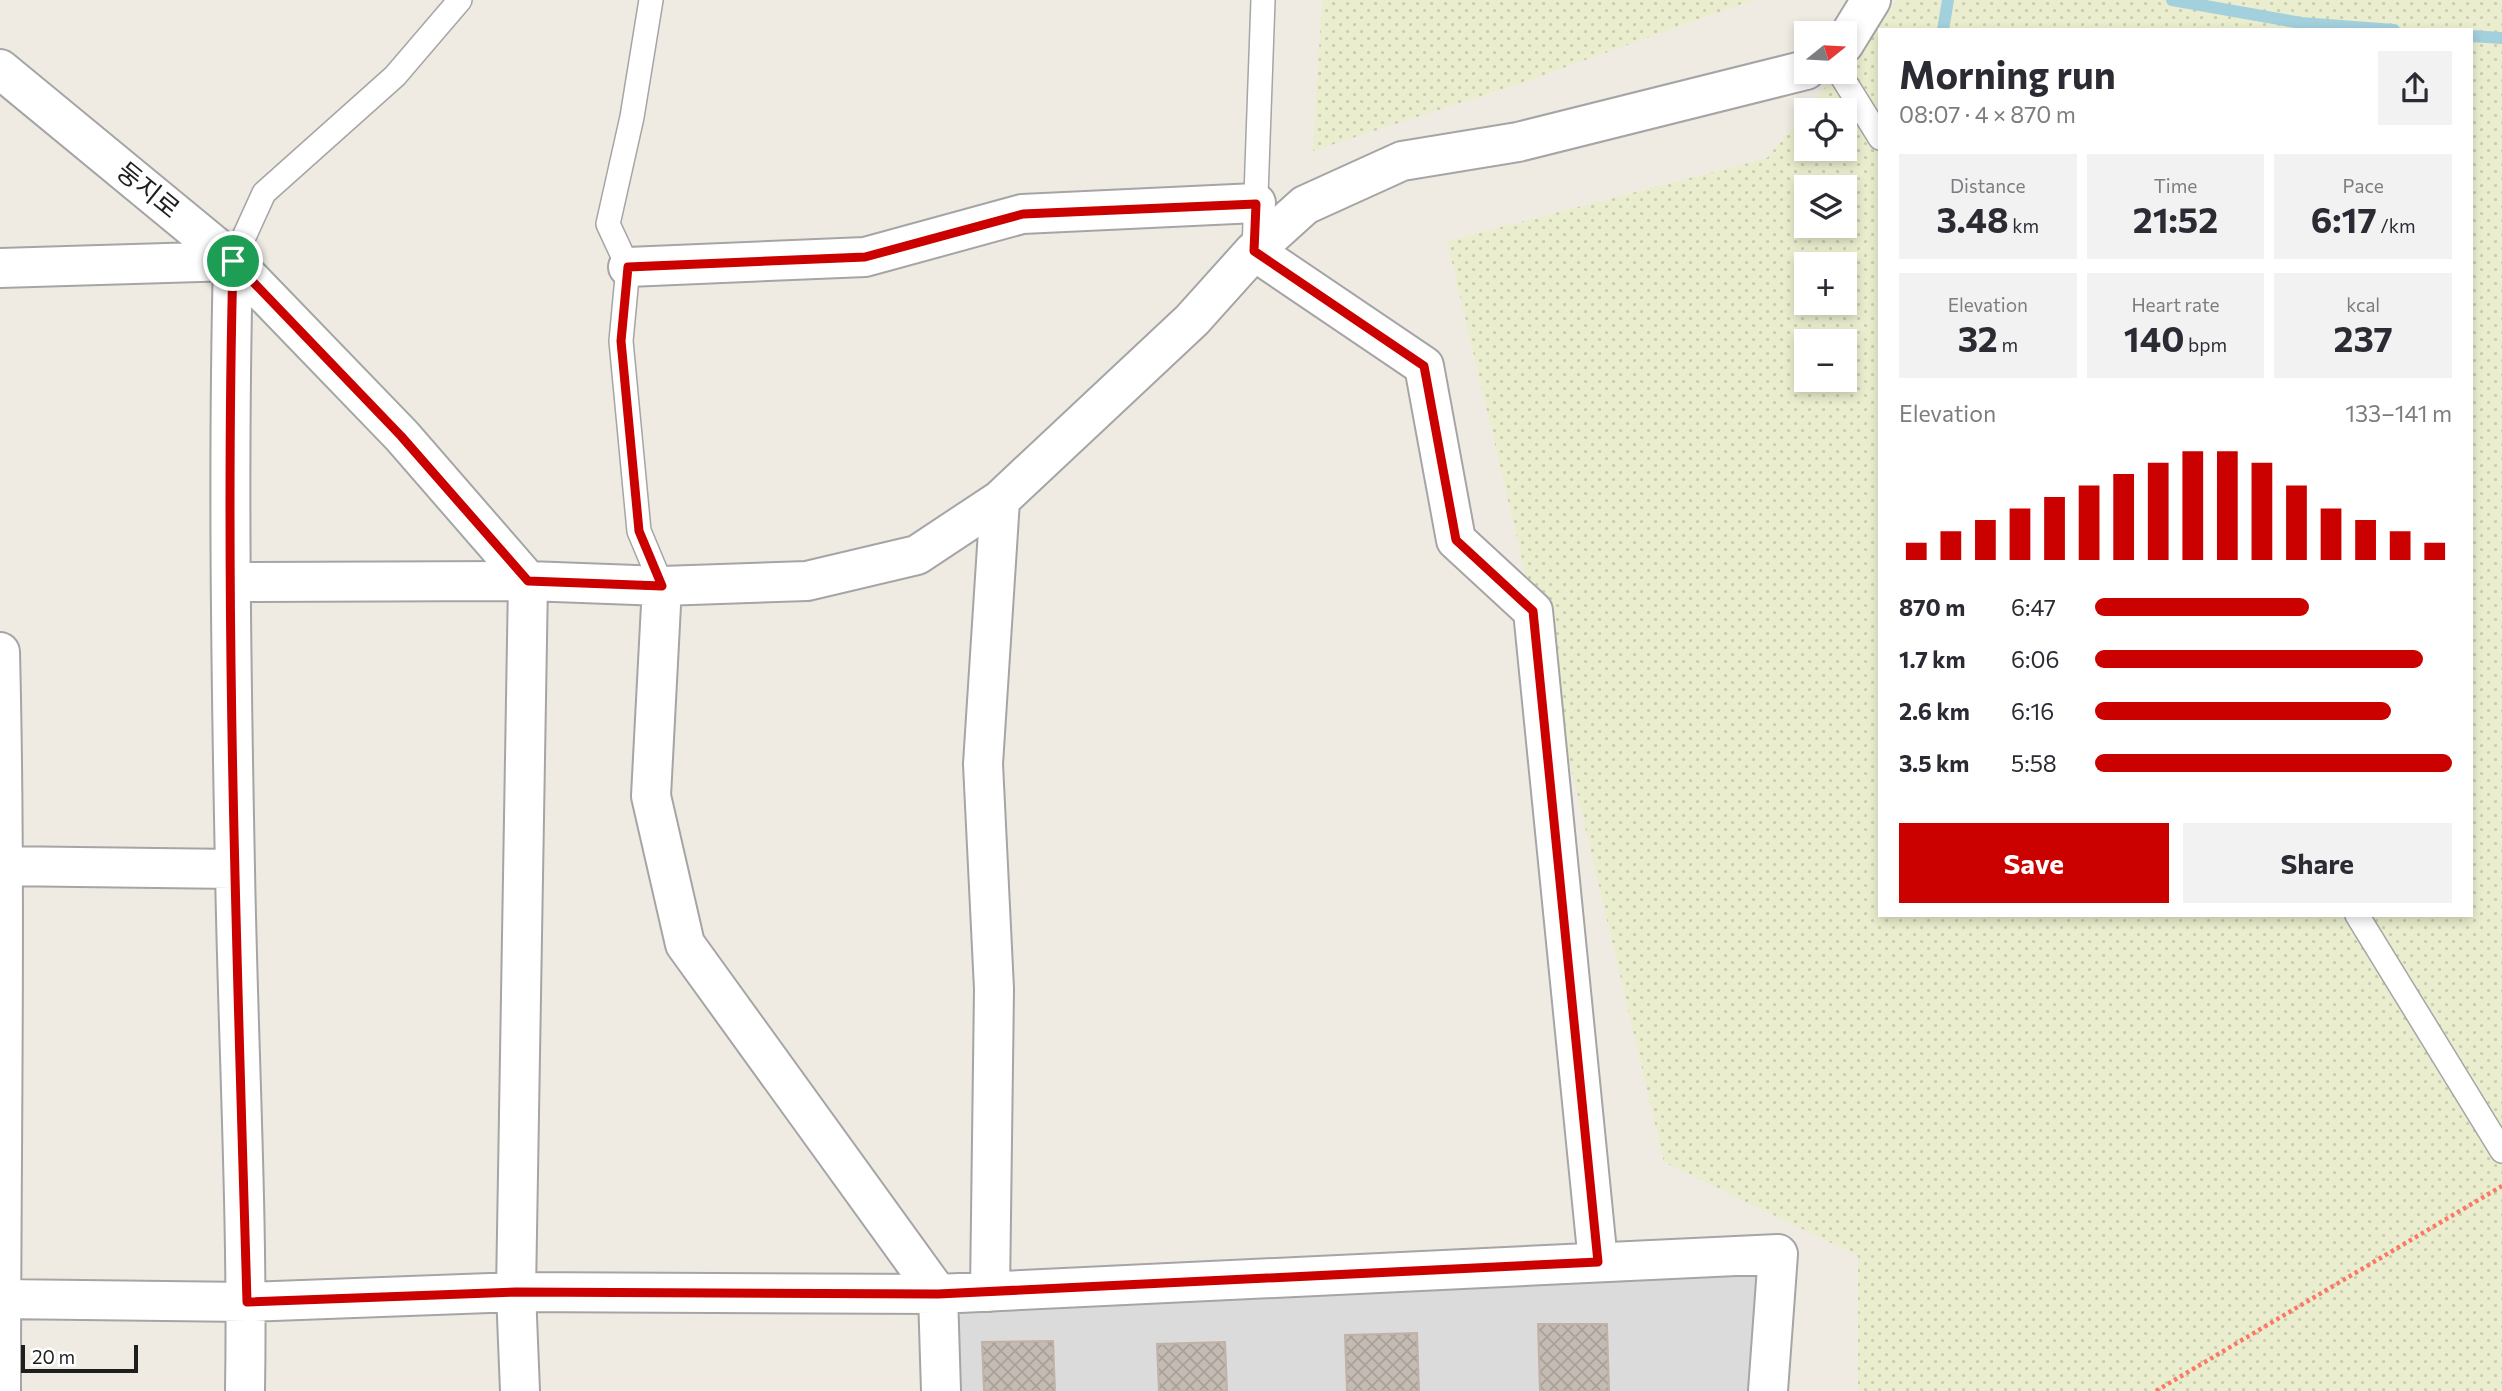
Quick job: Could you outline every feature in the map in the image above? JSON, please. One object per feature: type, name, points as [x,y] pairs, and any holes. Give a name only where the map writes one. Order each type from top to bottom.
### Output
[{"type":"street","points":[[1857,23],[1871,0]]},
{"type":"street","name":"둥지로","points":[[0,69],[233,261],[401,436],[528,581]]},
{"type":"street","points":[[232,582],[528,581],[662,586],[807,581],[917,555],[1000,500],[1192,320],[1254,251],[1305,205],[1402,161],[1518,142],[1794,73]]},
{"type":"street","points":[[628,267],[865,257],[1023,214],[1256,204]]},
{"type":"street","points":[[1254,251],[1424,366],[1456,540],[1533,611],[1598,1262]]},
{"type":"street","points":[[0,268],[233,261],[235,869],[247,1302],[245,1391]]},
{"type":"street","points":[[990,1292],[994,989],[983,764],[1000,500]]},
{"type":"street","points":[[520,1391],[516,1292],[528,581]]},
{"type":"street","points":[[662,586],[651,796],[685,944],[938,1294],[941,1391]]},
{"type":"street","points":[[0,652],[1,1391]]},
{"type":"street","points":[[2,866],[235,869]]},
{"type":"street","points":[[1,1299],[247,1302],[516,1292],[938,1294],[1778,1254],[1768,1391]]},
{"type":"lane","points":[[233,261],[264,193],[395,76],[460,0]]},
{"type":"lane","points":[[651,0],[632,117],[608,224],[628,267],[621,341],[639,531],[662,586]]},
{"type":"lane","points":[[1254,251],[1263,0]]},
{"type":"lane","points":[[1846,84],[1878,135]]},
{"type":"lane","points":[[2358,917],[2502,1151]]},
{"type":"path","points":[[2156,1391],[2502,1186]]},
{"type":"shaded area","points":[[1778,1254],[1768,1391],[940,1391],[938,1294]]},
{"type":"green space","points":[[1322,0],[1753,0],[1524,82],[1313,151]]},
{"type":"green space","points":[[1898,0],[2502,0],[2502,1391],[1858,1391],[1858,1256],[1664,1162],[1447,241],[1767,158],[1794,125],[1794,161],[1857,161],[1857,98],[1816,98],[1828,84],[1857,84],[1857,49]]},
{"type":"building","points":[[1538,1324],[1607,1324],[1609,1391],[1540,1391]]},
{"type":"building","points":[[1417,1333],[1419,1391],[1347,1391],[1345,1335]]},
{"type":"building","points":[[1053,1341],[1055,1391],[984,1391],[982,1342]]},
{"type":"building","points":[[1225,1342],[1227,1391],[1159,1391],[1157,1344]]},
{"type":"waterway","points":[[1943,28],[1948,0]]},
{"type":"waterway","points":[[2172,0],[2301,23],[2367,28]]},
{"type":"waterway","points":[[2473,36],[2502,38]]},
{"type":"route","points":[[1256,204],[1254,251],[1424,366],[1456,540],[1533,611],[1598,1262],[938,1294],[516,1292],[247,1302],[235,869],[231,346],[233,261],[401,436],[528,581],[662,586],[639,531],[621,341],[628,267],[865,257],[1023,214],[1256,204]]}]
